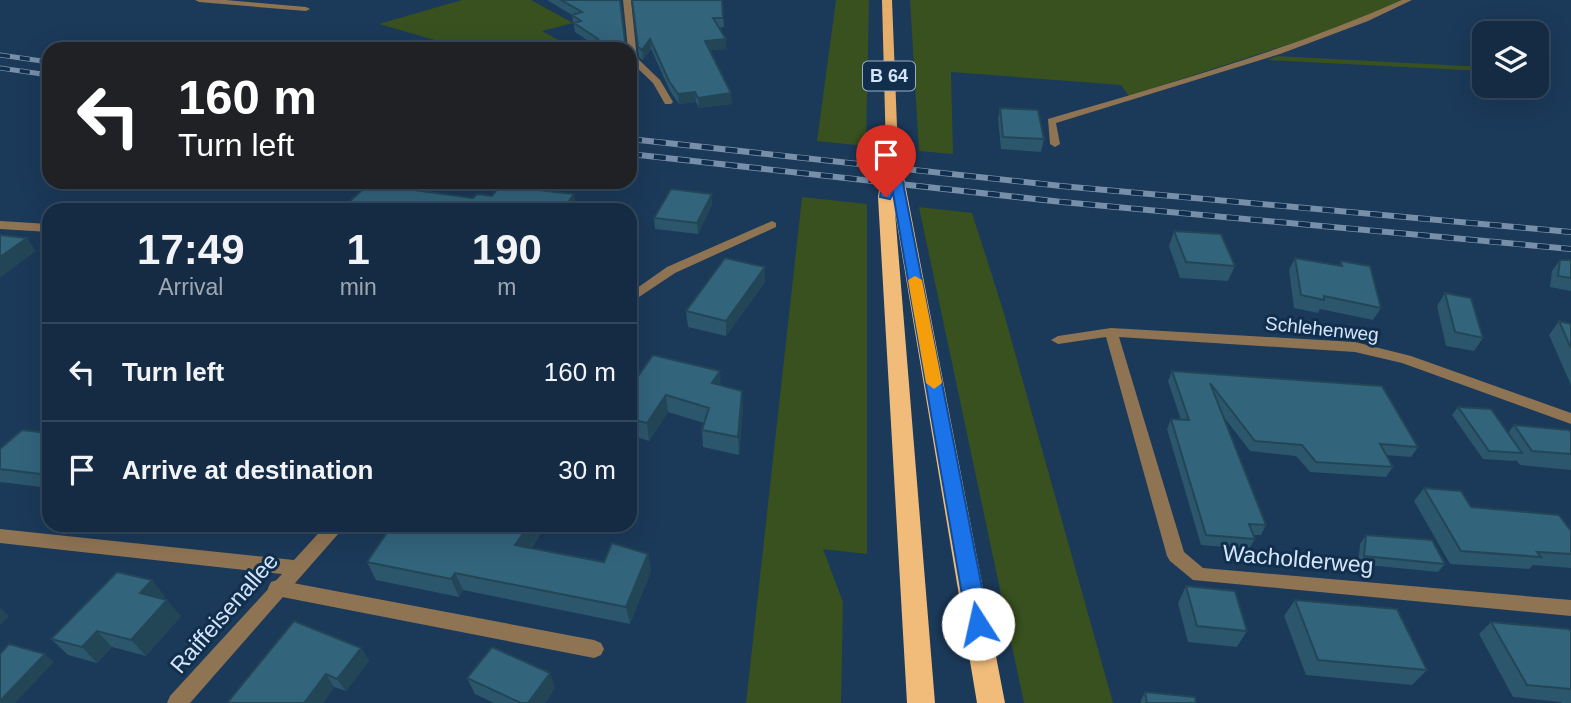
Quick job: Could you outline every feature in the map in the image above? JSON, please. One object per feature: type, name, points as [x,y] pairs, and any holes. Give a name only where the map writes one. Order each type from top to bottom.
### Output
[{"type":"highway","name":"B 64","points":[[891,152],[886,197],[921,703]]},
{"type":"highway","name":"B 64","points":[[891,152],[991,703]]},
{"type":"main road","name":"B 64","points":[[887,0],[891,152]]},
{"type":"street","points":[[199,0],[306,9]]},
{"type":"street","points":[[627,0],[631,42]]},
{"type":"street","points":[[1055,144],[1051,121],[1244,63],[1363,22],[1408,0]]},
{"type":"street","points":[[637,63],[657,82],[668,102]]},
{"type":"street","points":[[0,225],[42,228]]},
{"type":"street","points":[[637,294],[671,270],[772,225]]},
{"type":"street","name":"Schlehenweg","points":[[1058,340],[1111,332],[1355,347],[1406,359],[1571,419]]},
{"type":"street","name":"Wacholderweg","points":[[1111,332],[1177,556],[1199,575],[1571,608]]},
{"type":"street","name":"Raiffeisenallee","points":[[177,703],[277,588],[330,532]]},
{"type":"street","points":[[0,536],[296,568]]},
{"type":"street","points":[[277,588],[594,649]]},
{"type":"green space","points":[[462,0],[531,0],[573,23],[542,31],[562,42],[442,42],[379,24]]},
{"type":"green space","points":[[836,0],[869,0],[866,146],[817,141]]},
{"type":"green space","points":[[910,0],[1403,0],[1339,28],[1129,96],[1121,85],[951,72],[953,154],[919,151]]},
{"type":"green space","points":[[1278,56],[1472,66],[1472,70],[1267,60]]},
{"type":"green space","points":[[802,197],[867,204],[867,554],[823,549],[843,602],[841,703],[746,703]]},
{"type":"green space","points":[[919,207],[972,213],[1003,310],[1113,703],[1024,703]]},
{"type":"building","points":[[561,0],[620,0],[625,42],[595,42],[598,39],[574,23],[581,21],[572,15],[582,12]]},
{"type":"building","points":[[632,0],[722,0],[723,18],[713,18],[726,39],[705,41],[731,93],[698,98],[695,92],[678,94],[669,81],[650,39],[642,50],[638,47]]},
{"type":"building","points":[[1000,108],[1038,110],[1044,139],[1003,137]]},
{"type":"building","points":[[363,189],[406,189],[473,198],[477,194],[492,196],[498,189],[574,194],[568,203],[348,203]]},
{"type":"building","points":[[671,189],[712,194],[697,223],[654,218]]},
{"type":"building","points":[[1174,231],[1221,234],[1235,266],[1186,262]]},
{"type":"building","points":[[0,235],[27,238],[0,257]]},
{"type":"building","points":[[725,258],[765,267],[726,321],[686,311]]},
{"type":"building","points":[[1295,258],[1342,266],[1341,261],[1370,266],[1381,308],[1324,296],[1324,300],[1301,295]]},
{"type":"building","points":[[1560,260],[1571,260],[1571,278],[1558,276]]},
{"type":"building","points":[[1445,293],[1471,298],[1483,338],[1455,332]]},
{"type":"building","points":[[1559,321],[1571,324],[1571,348]]},
{"type":"building","points":[[653,355],[720,371],[712,383],[742,391],[738,437],[702,430],[709,408],[666,395],[647,423],[637,421],[637,374],[639,375]]},
{"type":"building","points":[[1172,371],[1382,386],[1418,447],[1380,444],[1393,467],[1316,462],[1302,445],[1255,441],[1210,383],[1266,525],[1249,524],[1255,539],[1206,535],[1171,419],[1189,420]]},
{"type":"building","points":[[1458,407],[1491,409],[1522,453],[1489,451]]},
{"type":"building","points":[[1514,425],[1569,430],[1571,454],[1532,451]]},
{"type":"building","points":[[22,430],[42,432],[42,474],[0,469],[0,449]]},
{"type":"building","points":[[1424,488],[1461,491],[1471,507],[1559,515],[1571,531],[1571,554],[1537,552],[1541,557],[1461,551]]},
{"type":"building","points":[[387,532],[524,532],[515,545],[604,562],[612,543],[648,554],[626,607],[455,573],[451,579],[367,562]]},
{"type":"building","points":[[1366,535],[1432,540],[1445,564],[1364,556]]},
{"type":"building","points":[[117,572],[152,580],[140,593],[167,600],[131,640],[97,631],[82,647],[51,639]]},
{"type":"building","points":[[1186,586],[1235,591],[1247,631],[1197,626]]},
{"type":"building","points":[[1295,600],[1397,609],[1427,670],[1318,660]]},
{"type":"building","points":[[294,621],[361,648],[337,679],[326,674],[304,703],[227,703]]},
{"type":"building","points":[[1491,622],[1569,629],[1571,689],[1527,685]]},
{"type":"building","points":[[9,644],[45,654],[0,701],[0,654]]},
{"type":"building","points":[[492,647],[550,673],[528,703],[521,703],[467,678]]},
{"type":"building","points":[[1145,692],[1195,697],[1196,703],[1147,703]]},
{"type":"railway","points":[[0,55],[42,61]]},
{"type":"railway","points":[[0,68],[42,74]]},
{"type":"railway","points":[[637,140],[1061,186],[1571,232]]},
{"type":"railway","points":[[637,155],[1062,202],[1571,249]]},
{"type":"slow traffic","points":[[915,280],[934,383]]},
{"type":"route","points":[[886,197],[891,152],[978,624]]}]
